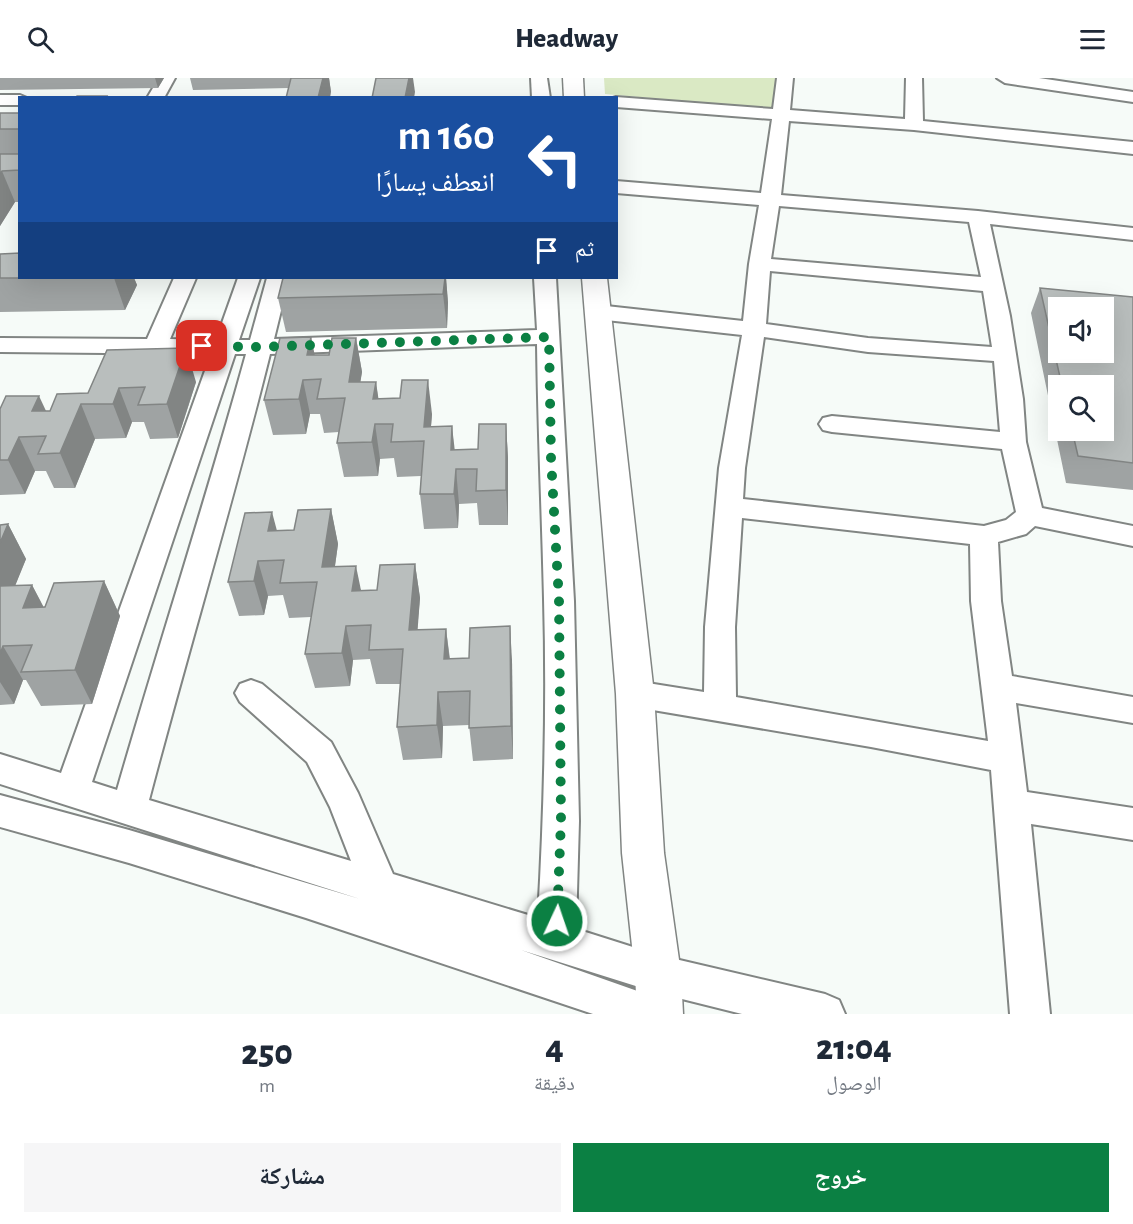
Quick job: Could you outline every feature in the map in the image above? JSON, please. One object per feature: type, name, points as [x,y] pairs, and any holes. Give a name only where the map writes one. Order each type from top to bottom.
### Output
[{"type":"street","points":[[156,96],[167,78]]},
{"type":"street","points":[[539,78],[541,96]]},
{"type":"street","points":[[573,78],[574,96]]},
{"type":"street","points":[[720,708],[720,627],[732,468],[754,329],[760,264],[782,114],[785,78]]},
{"type":"street","points":[[914,78],[914,125]]},
{"type":"street","points":[[1005,78],[1133,97]]},
{"type":"street","points":[[0,100],[18,100]]},
{"type":"street","points":[[618,102],[914,125],[1133,148]]},
{"type":"street","points":[[618,187],[978,217],[1133,234]]},
{"type":"street","points":[[978,217],[993,285],[1011,399],[1013,442],[1030,515]]},
{"type":"street","points":[[760,264],[993,285]]},
{"type":"street","points":[[155,347],[185,279]]},
{"type":"street","points":[[72,791],[249,279]]},
{"type":"street","points":[[129,808],[172,654],[226,477],[278,279]]},
{"type":"street","points":[[545,279],[549,337],[551,458],[559,601],[561,821],[556,942]]},
{"type":"street","points":[[594,279],[635,694],[643,853],[658,974],[660,1014]]},
{"type":"street","points":[[597,312],[754,329],[868,345],[1004,355]]},
{"type":"street","points":[[0,345],[259,347],[549,337]]},
{"type":"street","points":[[832,424],[1013,442]]},
{"type":"street","points":[[730,507],[984,537],[1016,527],[1030,515]]},
{"type":"street","points":[[1030,515],[1133,536]]},
{"type":"street","points":[[984,537],[986,601],[1007,759],[1030,1014]]},
{"type":"street","points":[[998,687],[1133,710]]},
{"type":"street","points":[[251,693],[319,752],[346,804],[379,904]]},
{"type":"street","points":[[635,694],[1007,759]]},
{"type":"street","points":[[0,769],[129,808],[379,904],[528,970],[650,1014]]},
{"type":"street","points":[[1010,805],[1133,824]]},
{"type":"street","points":[[0,811],[379,904],[556,942],[658,974],[825,1014]]},
{"type":"green space","points":[[604,78],[777,78],[772,109],[605,94]]},
{"type":"building","points":[[291,78],[323,78],[318,96],[286,96]]},
{"type":"building","points":[[376,78],[409,78],[405,96],[372,96]]},
{"type":"building","points":[[0,113],[18,113],[18,129],[0,129]]},
{"type":"building","points":[[0,154],[18,154],[18,170],[2,171],[0,174]]},
{"type":"building","points":[[18,253],[18,278],[0,278],[0,254]]},
{"type":"building","points":[[283,279],[445,279],[443,294],[278,298]]},
{"type":"building","points":[[1040,288],[1133,297],[1133,463],[1078,456],[1075,441],[1114,441],[1114,375],[1060,375],[1057,363],[1114,363],[1114,297],[1048,297],[1048,324]]},
{"type":"building","points":[[311,337],[307,355],[329,355],[332,338],[356,338],[349,382],[376,382],[373,399],[400,398],[402,380],[428,380],[424,427],[452,426],[451,450],[478,449],[479,424],[506,424],[506,490],[476,491],[477,469],[456,469],[454,494],[420,494],[424,441],[391,442],[393,424],[375,424],[372,442],[337,443],[345,398],[317,399],[321,379],[303,380],[299,399],[264,400],[280,338]]},
{"type":"building","points":[[186,348],[167,404],[138,405],[145,387],[119,388],[113,404],[81,404],[60,453],[38,454],[46,436],[19,437],[8,460],[0,460],[0,409],[6,396],[39,396],[32,411],[50,411],[57,394],[88,393],[107,350]]},
{"type":"building","points":[[331,509],[322,567],[356,566],[352,591],[377,590],[380,565],[415,564],[409,630],[446,629],[444,659],[469,658],[470,628],[510,626],[511,726],[469,728],[470,691],[438,692],[437,725],[397,727],[403,649],[369,650],[371,625],[346,626],[342,653],[305,654],[317,582],[280,583],[284,560],[258,561],[254,581],[228,582],[245,513],[272,512],[268,531],[294,530],[298,510]]},
{"type":"building","points":[[8,524],[0,543],[0,525]]},
{"type":"building","points":[[104,581],[75,670],[21,672],[32,645],[3,646],[0,654],[0,586],[32,585],[23,608],[45,607],[54,583]]},
{"type":"route","points":[[202,346],[259,347],[549,337],[551,458],[559,601],[561,821],[557,921]]}]
